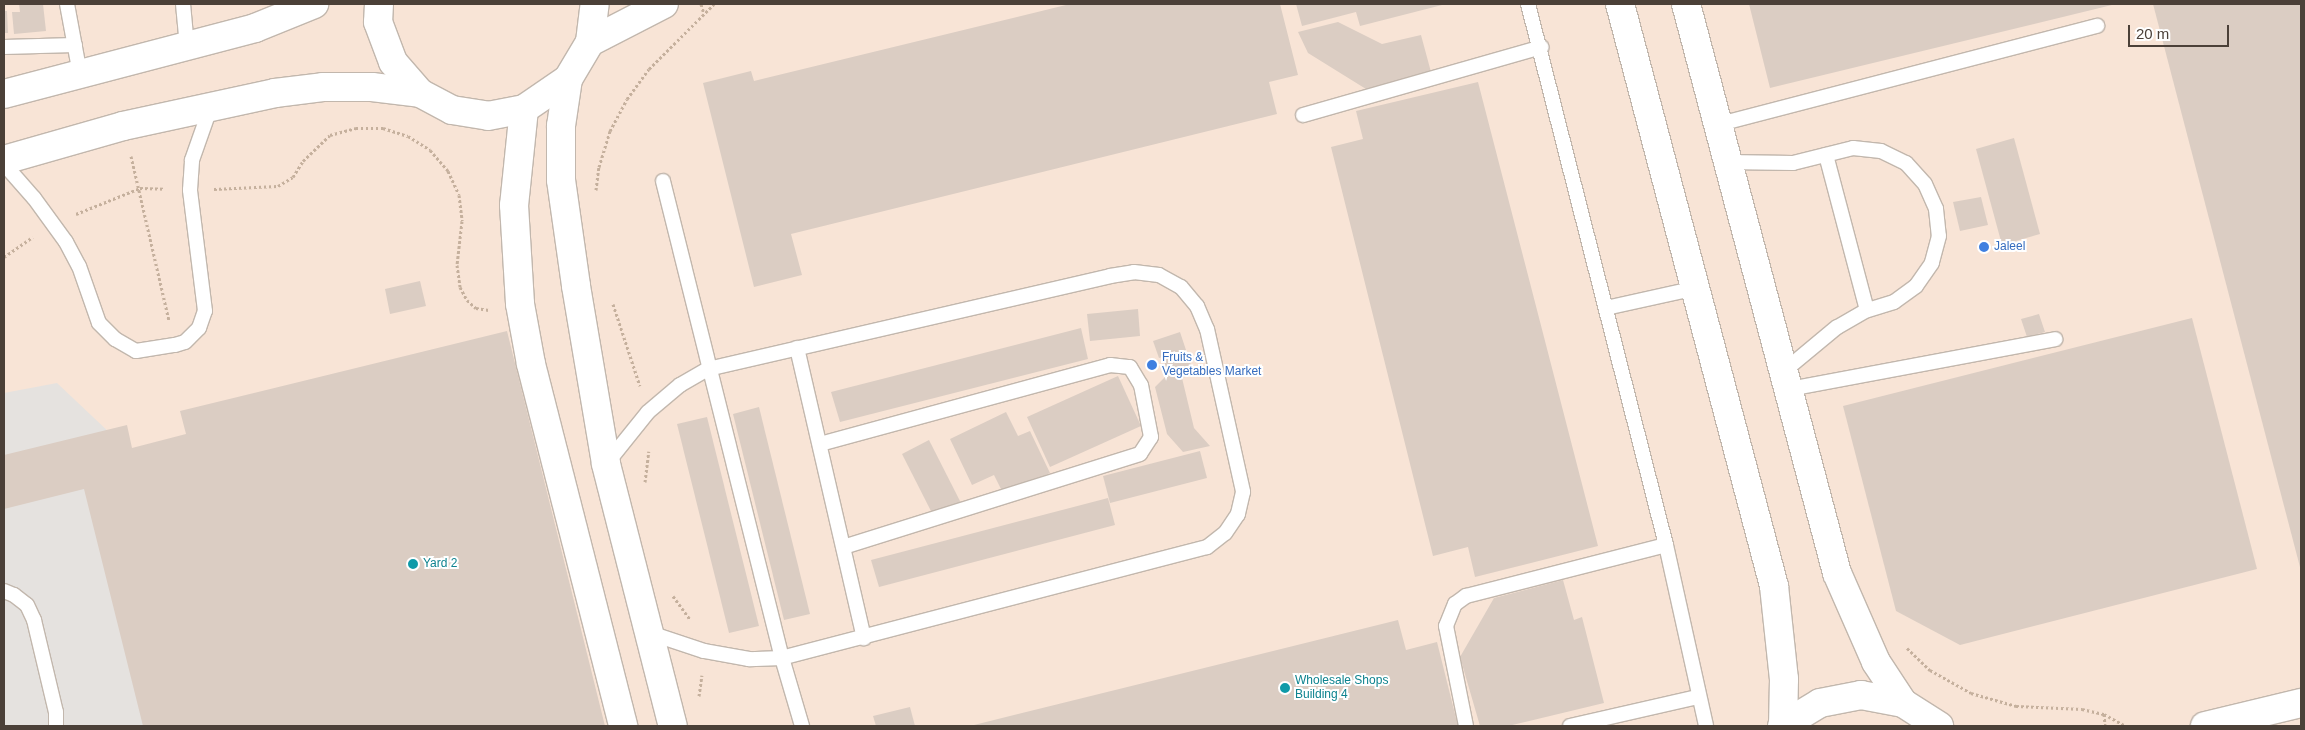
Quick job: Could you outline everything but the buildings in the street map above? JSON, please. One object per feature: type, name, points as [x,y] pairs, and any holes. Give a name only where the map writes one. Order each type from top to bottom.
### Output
[{"type":"street","points":[[4,94],[255,28],[314,4]]},
{"type":"street","points":[[379,4],[378,22],[393,62],[420,93]]},
{"type":"street","points":[[595,4],[590,42],[568,79],[561,126],[561,180],[606,464],[673,726]]},
{"type":"street","points":[[590,42],[664,4]]},
{"type":"street","points":[[1620,4],[1774,586],[1784,678],[1783,726]]},
{"type":"street","points":[[1686,4],[1716,125],[1837,573],[1876,662],[1903,703]]},
{"type":"street","points":[[4,160],[124,126],[212,105],[323,86],[372,87],[420,93],[452,110],[488,116],[524,109],[568,79]]},
{"type":"street","points":[[524,109],[514,205],[520,304],[531,364],[623,726]]},
{"type":"street","points":[[1783,726],[1820,703],[1861,696],[1903,703],[1940,726]]},
{"type":"street","points":[[2205,726],[2242,722],[2301,704]]},
{"type":"lane","points":[[68,4],[80,74]]},
{"type":"lane","points":[[183,4],[187,46]]},
{"type":"lane","points":[[1528,4],[1541,47],[1666,545],[1698,697],[1706,726]]},
{"type":"lane","points":[[1716,125],[2097,26]]},
{"type":"lane","points":[[4,47],[75,45]]},
{"type":"lane","points":[[1303,115],[1541,47]]},
{"type":"lane","points":[[4,164],[54,223],[79,266],[99,323],[114,339],[136,351],[175,345],[185,342],[199,328],[205,310],[190,190],[192,160],[212,105]]},
{"type":"lane","points":[[1726,162],[1793,163],[1853,148],[1881,152],[1906,164],[1925,184],[1936,209],[1939,236],[1932,263],[1916,286],[1894,302],[1868,310],[1837,327],[1786,380]]},
{"type":"lane","points":[[1826,155],[1868,310]]},
{"type":"lane","points":[[663,180],[708,369],[782,658],[802,726]]},
{"type":"lane","points":[[606,464],[648,412],[680,385],[708,369],[1110,276],[1134,272],[1159,275],[1181,287],[1197,306],[1207,329],[1243,492],[1238,514],[1225,533],[1207,547],[782,658],[749,659],[704,651],[650,633]]},
{"type":"lane","points":[[1606,308],[1696,288]]},
{"type":"lane","points":[[1786,380],[2055,339]]},
{"type":"lane","points":[[797,348],[864,638]]},
{"type":"lane","points":[[820,444],[1110,365],[1130,367],[1142,385],[1151,437],[1140,454],[844,547]]},
{"type":"lane","points":[[1466,726],[1446,626],[1455,604],[1466,596],[1666,545]]},
{"type":"lane","points":[[4,591],[27,606],[34,620],[56,712],[56,726]]},
{"type":"lane","points":[[1570,726],[1698,697]]},
{"type":"path","points":[[701,4],[704,14]]},
{"type":"path","points":[[596,195],[599,167],[610,131],[627,99],[649,69],[714,4]]},
{"type":"path","points":[[124,126],[140,188],[175,345]]},
{"type":"path","points":[[4,257],[54,223],[140,188],[190,190],[278,186],[293,177],[303,161],[330,135],[356,128],[383,128],[408,136],[430,150],[448,171],[459,195],[462,222],[457,265],[460,288],[466,300],[476,308],[493,310],[520,304]]},
{"type":"path","points":[[611,296],[648,412],[650,440],[644,486]]},
{"type":"path","points":[[670,591],[696,628],[704,651],[698,699]]},
{"type":"path","points":[[1902,644],[1930,670],[1970,694],[2016,706],[2082,709],[2104,714],[2126,726]]},
{"type":"path","points":[[2104,714],[2105,726]]},
{"type":"shaded area","name":"Fruits & Vegetables Market","points":[[4,4],[2301,4],[2301,726],[4,726]]},
{"type":"shaded area","points":[[57,383],[129,451],[189,668],[170,726],[4,726],[4,393]]},
{"type":"place","name":"Jaleel","points":[[1984,247]]},
{"type":"place","name":"Fruits & Vegetables Market","points":[[1152,365]]},
{"type":"place","name":"Yard 2","points":[[413,564]]},
{"type":"place","name":"Wholesale Shops Building 4","points":[[1285,688]]}]
